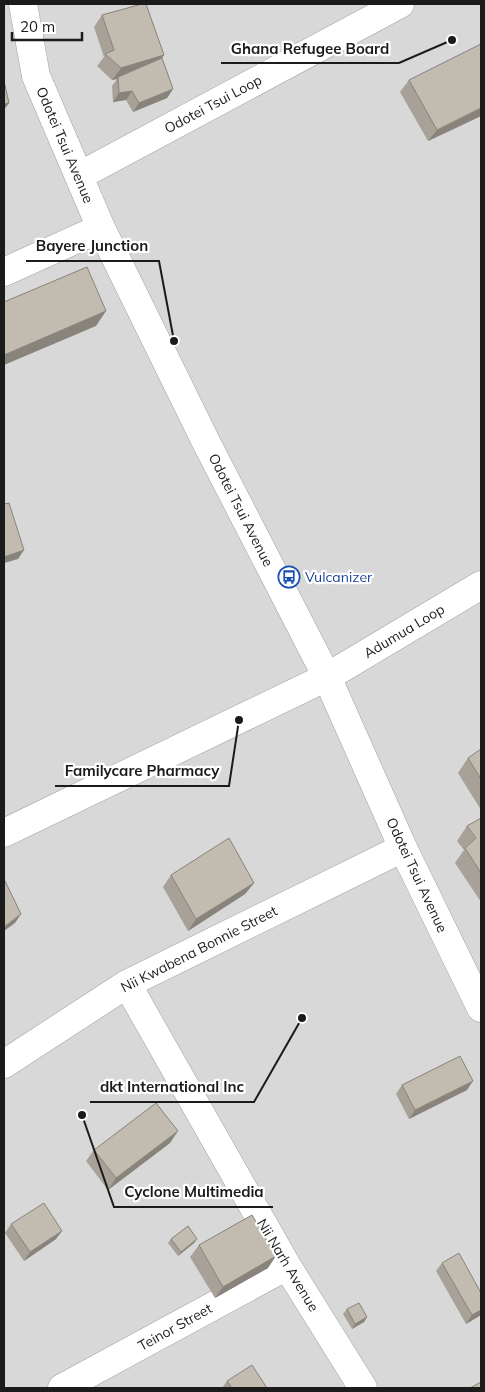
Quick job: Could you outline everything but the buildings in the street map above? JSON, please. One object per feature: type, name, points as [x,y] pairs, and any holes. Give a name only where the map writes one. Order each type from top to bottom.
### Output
[{"type":"street","name":"Odotei Tsui Avenue","points":[[22,4],[36,76],[101,228],[206,442],[327,677],[403,848],[481,1008]]},
{"type":"street","name":"Odotei Tsui Loop","points":[[78,176],[400,4]]},
{"type":"street","points":[[4,272],[101,228]]},
{"type":"street","name":"Adumua Loop","points":[[4,833],[327,677],[481,585]]},
{"type":"street","name":"Nii Kwabena Bonnie Street","points":[[4,1064],[127,984],[403,848]]},
{"type":"street","name":"Nii Narh Avenue","points":[[127,984],[287,1266],[363,1388]]},
{"type":"street","name":"Teinor Street","points":[[62,1388],[287,1266]]},
{"type":"shaded area","points":[[4,4],[481,4],[481,1388],[4,1388]]},
{"type":"place","name":"Ghana Refugee Board","points":[[452,40]]},
{"type":"place","name":"Bayere Junction","points":[[174,341]]},
{"type":"place","name":"Vulcanizer","points":[[289,577]]},
{"type":"place","name":"Familycare Pharmacy","points":[[239,720]]},
{"type":"place","name":"dkt International Inc","points":[[302,1018]]},
{"type":"place","name":"Cyclone Multimedia","points":[[82,1115]]}]
